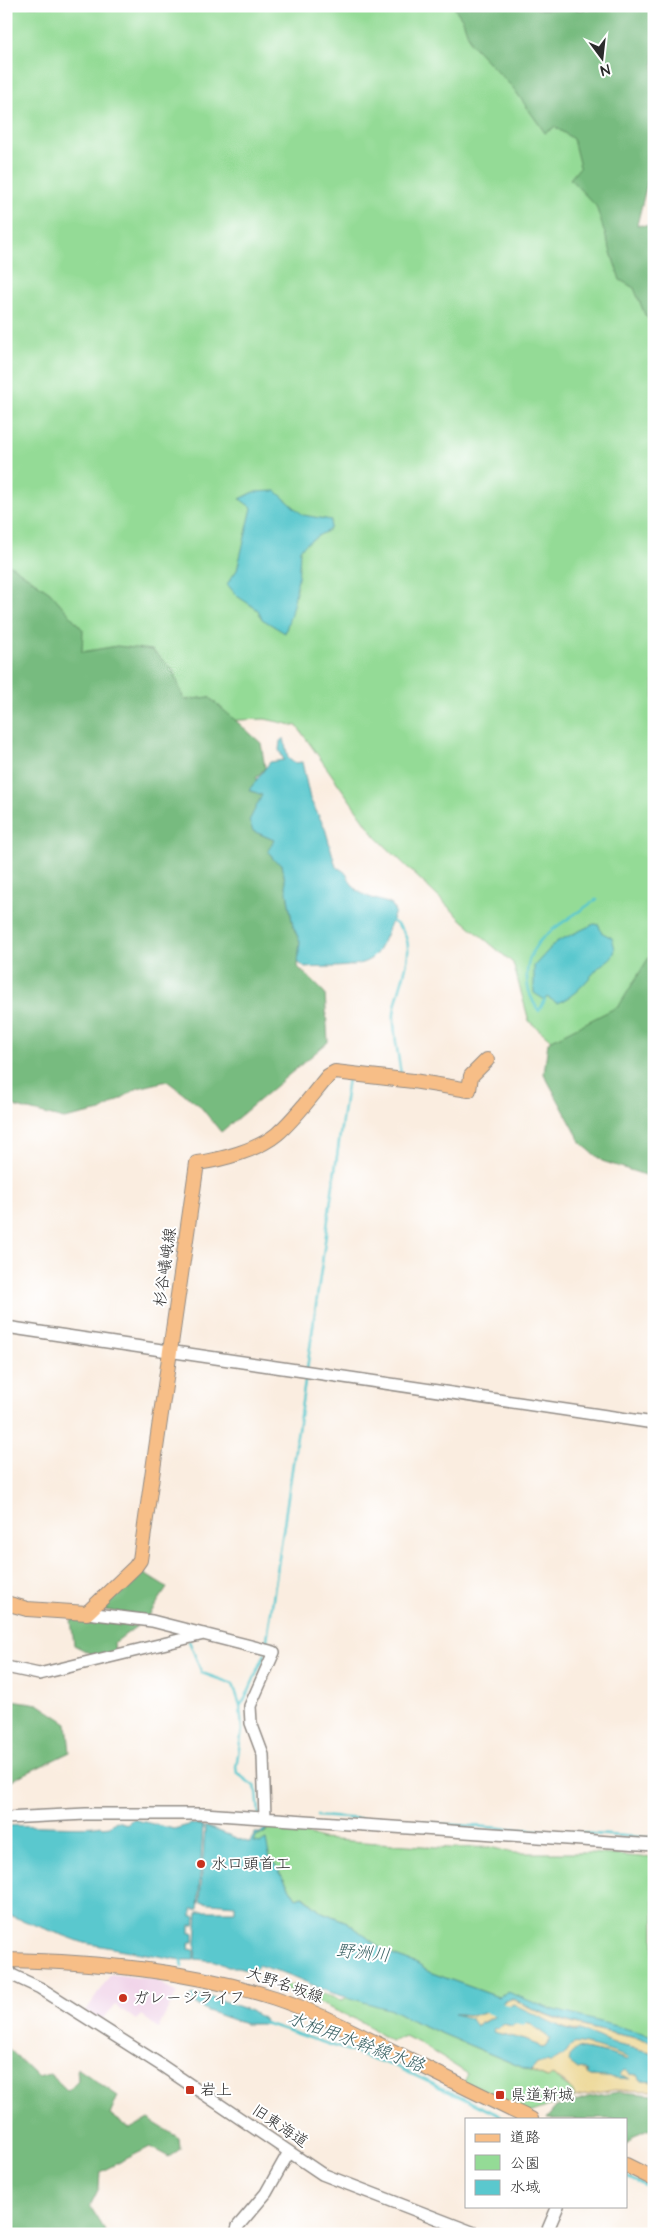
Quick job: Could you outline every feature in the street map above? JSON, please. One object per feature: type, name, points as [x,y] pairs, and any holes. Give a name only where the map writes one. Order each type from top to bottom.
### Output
[{"type":"main road","name":"杉谷嶬峨線","points":[[87,1613],[140,1560],[198,1163],[226,1158],[266,1142],[287,1124],[328,1076],[334,1072],[413,1081],[469,1090],[471,1076],[488,1060]]},
{"type":"main road","points":[[6,1603],[27,1609],[87,1613]]},
{"type":"main road","name":"大野名坂線","points":[[6,1960],[62,1962],[166,1973],[236,1987],[276,1998],[317,2014],[529,2118]]},
{"type":"main road","points":[[628,2166],[654,2179]]},
{"type":"street","points":[[6,1327],[654,1423]]},
{"type":"street","points":[[87,1613],[152,1621],[274,1652],[250,1706],[251,1723],[263,1755],[265,1818]]},
{"type":"street","points":[[6,1666],[39,1674],[206,1634]]},
{"type":"street","points":[[6,1818],[204,1814],[654,1845]]},
{"type":"street","name":"旧東海道","points":[[6,1967],[12,1975],[40,1988],[153,2060],[322,2174],[476,2234]]},
{"type":"street","points":[[236,2234],[238,2226],[266,2193],[289,2152]]},
{"type":"street","points":[[546,2234],[557,2208]]},
{"type":"shaded area","points":[[111,1974],[156,1980],[177,1993],[158,2028],[141,2015],[136,2020],[115,2005],[101,2021],[86,2011]]},
{"type":"green space","points":[[6,6],[481,6],[570,113],[654,316],[654,1038],[563,1050],[529,1021],[513,963],[462,920],[376,837],[297,726],[265,719],[192,722],[83,664],[6,604]]},
{"type":"green space","points":[[453,6],[536,6],[537,9],[611,10],[613,6],[654,6],[654,155],[637,225],[654,226],[654,325],[645,315],[634,288],[620,280],[596,206],[570,179],[580,167],[573,139],[555,127],[545,133],[514,89],[471,44],[463,20]]},
{"type":"green space","points":[[6,562],[50,592],[83,630],[82,652],[117,646],[152,650],[173,670],[184,700],[209,697],[261,743],[265,768],[256,778],[262,795],[253,831],[274,840],[282,863],[293,926],[300,942],[298,967],[325,993],[328,1042],[221,1132],[199,1105],[167,1081],[138,1088],[101,1111],[64,1119],[17,1107],[6,1101]]},
{"type":"green space","points":[[654,949],[654,1178],[602,1161],[582,1144],[544,1074],[548,1042],[619,1006]]},
{"type":"green space","points":[[138,1570],[167,1588],[148,1617],[98,1609]]},
{"type":"green space","points":[[85,1619],[137,1626],[114,1643],[115,1653],[95,1656],[74,1645],[71,1620]]},
{"type":"green space","points":[[6,1699],[38,1704],[67,1723],[70,1752],[6,1783]]},
{"type":"green space","points":[[267,1826],[298,1830],[321,1839],[451,1848],[490,1847],[513,1853],[590,1853],[654,1858],[654,2036],[589,2021],[503,1994],[498,1997],[429,1972],[417,1964],[387,1953],[347,1922],[322,1912],[304,1896],[296,1898],[269,1855],[265,1839],[263,1843],[253,1842],[254,1838],[268,1831]]},
{"type":"green space","points":[[280,1983],[302,1987],[341,2000],[349,1997],[395,2011],[417,2023],[547,2078],[552,2075],[573,2090],[575,2097],[529,2113],[463,2084],[468,2074],[419,2043],[405,2036],[390,2041],[362,2022],[286,1989]]},
{"type":"green space","points":[[6,2046],[38,2077],[50,2074],[68,2091],[78,2081],[77,2068],[118,2096],[110,2115],[130,2129],[148,2119],[179,2138],[180,2149],[169,2157],[150,2147],[100,2172],[99,2188],[90,2206],[105,2230],[104,2234],[6,2234]]},
{"type":"green space","points":[[619,2092],[654,2095],[654,2128],[634,2136],[628,2143],[628,2118],[547,2118],[556,2107],[588,2097]]},
{"type":"sand","points":[[509,1999],[514,1999],[530,2008],[564,2021],[654,2042],[654,2053],[619,2045],[580,2030],[557,2026],[513,2004],[503,2012],[475,2026],[472,2022],[453,2014],[471,2015],[484,2013]]},
{"type":"sand","points":[[517,2022],[529,2023],[551,2039],[546,2046],[542,2047],[525,2040],[493,2032],[494,2027],[497,2029],[504,2024],[512,2026]]},
{"type":"sand","points":[[577,2043],[609,2049],[628,2057],[627,2060],[609,2054],[578,2048],[573,2064],[578,2069],[581,2068],[591,2076],[627,2077],[619,2073],[625,2070],[630,2074],[638,2075],[641,2080],[654,2081],[654,2091],[614,2090],[575,2097],[569,2087],[559,2079],[552,2075],[548,2078],[531,2071],[537,2064],[548,2061],[550,2063],[563,2056],[571,2045]]},
{"type":"water","points":[[276,491],[303,515],[331,520],[330,529],[300,549],[296,592],[285,633],[262,619],[258,610],[237,596],[227,584],[237,570],[252,508],[240,499],[254,492]]},
{"type":"water","points":[[284,738],[288,758],[294,763],[302,762],[310,799],[325,828],[336,867],[346,873],[357,890],[371,898],[391,904],[395,912],[376,954],[365,962],[340,967],[305,968],[298,962],[300,942],[293,926],[282,864],[274,860],[268,851],[274,840],[253,831],[249,821],[262,795],[249,790],[270,762],[284,760],[279,750],[280,741]]},
{"type":"water","points":[[594,924],[599,925],[601,932],[612,938],[615,950],[611,957],[585,983],[564,1000],[557,1003],[547,997],[545,1000],[534,993],[534,966],[556,942]]},
{"type":"water","points":[[132,1819],[174,1829],[192,1824],[203,1826],[198,1909],[192,1909],[192,1916],[196,1916],[195,1925],[190,1925],[190,1933],[194,1933],[194,1942],[190,1942],[189,1949],[194,1950],[194,1960],[181,1960],[84,1943],[11,1916],[6,1917],[6,1826],[84,1827],[100,1825],[102,1827],[110,1826],[116,1821],[128,1824]]},
{"type":"water","points":[[205,1826],[250,1842],[255,1833],[260,1833],[267,1826],[266,1832],[256,1836],[253,1842],[261,1843],[266,1840],[269,1855],[296,1898],[303,1896],[322,1912],[347,1922],[387,1953],[417,1964],[429,1972],[498,1997],[508,1992],[547,2008],[654,2036],[654,2042],[565,2021],[530,2008],[514,1999],[510,1999],[488,2012],[480,2014],[454,2014],[470,2018],[476,2026],[503,2012],[513,2004],[565,2029],[575,2032],[580,2030],[619,2045],[654,2053],[654,2081],[641,2080],[638,2075],[630,2074],[625,2070],[620,2075],[631,2079],[591,2076],[587,2074],[588,2072],[581,2068],[578,2069],[569,2062],[571,2054],[578,2048],[609,2054],[627,2060],[628,2058],[583,2044],[573,2044],[563,2057],[561,2056],[550,2063],[548,2061],[537,2064],[531,2071],[417,2023],[395,2011],[329,1992],[287,1974],[258,1965],[253,1971],[238,1967],[228,1967],[215,1961],[195,1959],[198,1911],[235,1911],[235,1905],[200,1902]],"holes":[[[517,2022],[529,2023],[551,2039],[546,2046],[542,2047],[525,2040],[493,2032],[494,2028],[497,2029],[504,2024],[512,2026]]]},
{"type":"water","points":[[192,1995],[212,1997],[251,2011],[265,2020],[263,2024],[245,2024],[208,2011],[190,2001]]},
{"type":"waterway","points":[[545,1000],[539,1011],[530,995],[527,968],[533,951],[538,943],[550,932],[597,899]]},
{"type":"waterway","points":[[392,921],[402,930],[407,940],[408,952],[394,1014],[395,1038],[401,1076]]},
{"type":"waterway","points":[[307,1369],[348,1078]]},
{"type":"waterway","points":[[266,1646],[306,1375]]},
{"type":"waterway","points":[[189,1641],[202,1673],[233,1684],[240,1705]]},
{"type":"waterway","points":[[259,1815],[257,1792],[254,1786],[237,1773],[236,1767],[242,1730],[240,1706],[265,1654]]},
{"type":"waterway","points":[[317,1816],[654,1838]]},
{"type":"waterway","name":"水柏用水幹線水路","points":[[181,1960],[182,1967]]},
{"type":"waterway","name":"野洲川","points":[[475,2001],[521,2018]]},
{"type":"waterway","name":"水柏用水幹線水路","points":[[262,2022],[397,2067],[505,2118]]},
{"type":"waterway","name":"水柏用水幹線水路","points":[[628,2178],[654,2190]]},
{"type":"place","name":"水口頭首工","points":[[201,1864]]},
{"type":"place","name":"ガレージライフ","points":[[123,1998]]},
{"type":"place","name":"岩上","points":[[190,2090]]},
{"type":"place","name":"県道新城","points":[[500,2095]]}]
